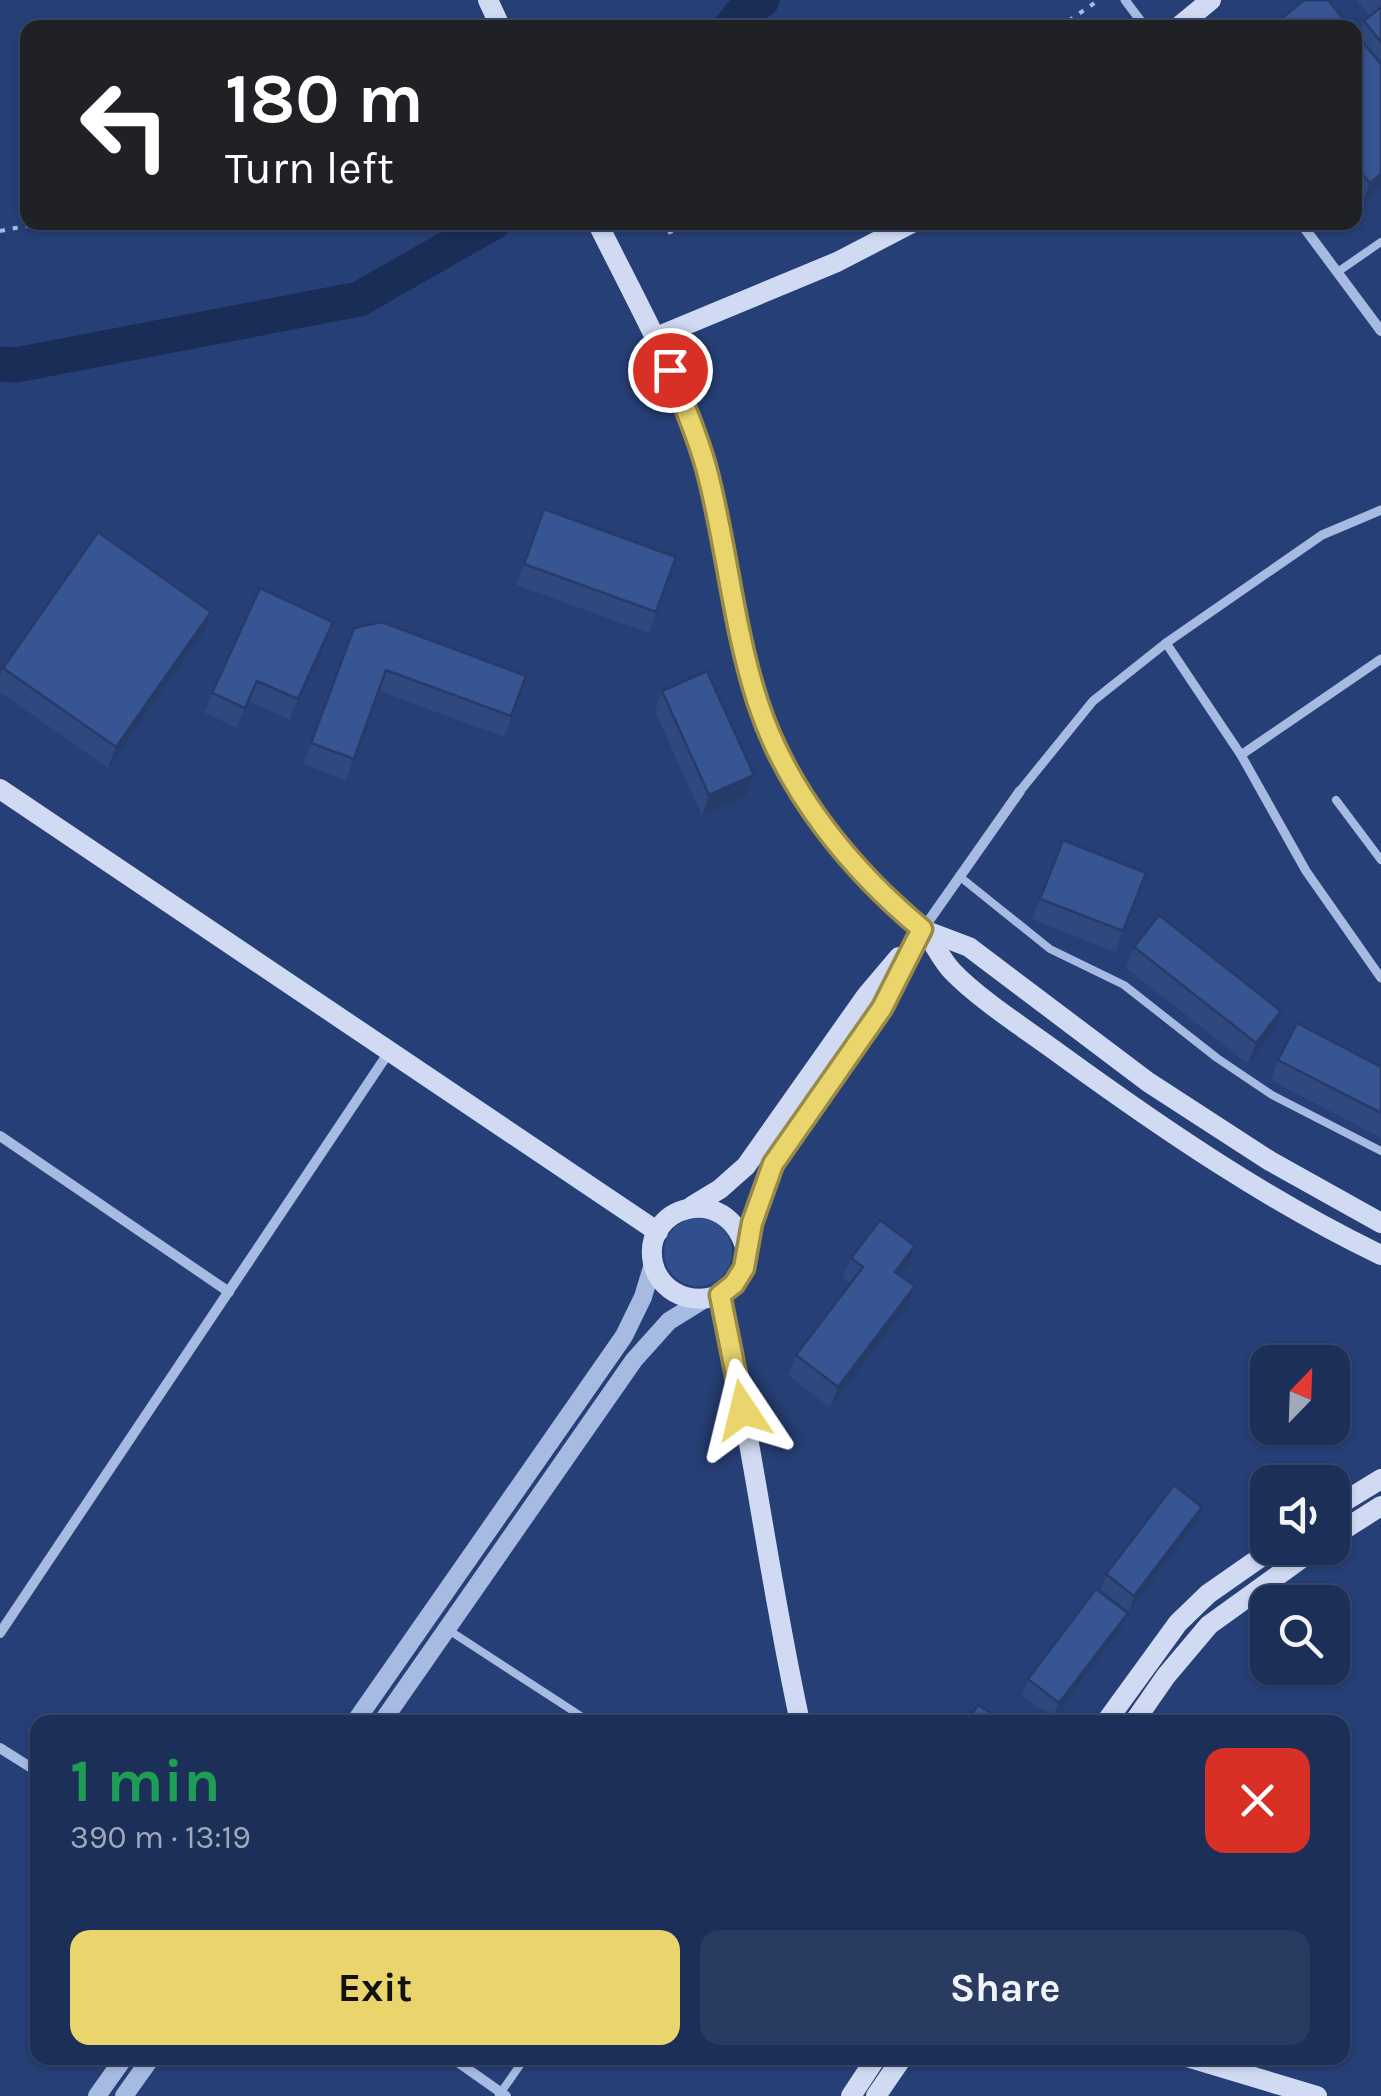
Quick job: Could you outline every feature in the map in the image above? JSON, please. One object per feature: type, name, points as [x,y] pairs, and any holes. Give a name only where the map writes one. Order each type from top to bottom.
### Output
[{"type":"main road","points":[[1187,20],[1211,0]]},
{"type":"main road","points":[[601,230],[685,406],[706,465],[744,654],[770,735],[796,786],[834,840],[876,888],[922,929],[953,972],[1131,1106],[1255,1186],[1381,1255]]},
{"type":"main road","points":[[654,338],[837,262],[899,230]]},
{"type":"main road","points":[[0,789],[658,1232]]},
{"type":"main road","points":[[922,929],[882,1008],[773,1164],[760,1196],[744,1268],[734,1284],[712,1298],[686,1298],[670,1290],[654,1264],[652,1247],[658,1232],[671,1216],[720,1189],[746,1166],[866,996],[922,929]]},
{"type":"main road","points":[[922,929],[969,948],[1180,1104],[1270,1161],[1381,1223]]},
{"type":"main road","points":[[690,1208],[711,1208],[729,1218],[741,1232],[746,1250]]},
{"type":"main road","points":[[712,1298],[738,1374],[799,1715]]},
{"type":"main road","points":[[1350,1498],[1381,1479]]},
{"type":"main road","points":[[1350,1526],[1381,1506]]},
{"type":"main road","points":[[1111,1715],[1186,1615],[1250,1565]]},
{"type":"main road","points":[[1139,1715],[1174,1665],[1209,1625],[1292,1565]]},
{"type":"main road","points":[[851,2096],[871,2065]]},
{"type":"main road","points":[[876,2096],[897,2065]]},
{"type":"main road","points":[[1214,2065],[1318,2096]]},
{"type":"street","points":[[1306,230],[1381,331]]},
{"type":"street","points":[[922,929],[1020,791],[1093,701],[1166,643],[1322,535],[1381,510]]},
{"type":"street","points":[[1166,643],[1241,755],[1306,871],[1381,978]]},
{"type":"street","points":[[1241,755],[1381,659]]},
{"type":"street","points":[[0,1632],[390,1051]]},
{"type":"street","points":[[0,1136],[229,1292]]},
{"type":"street","points":[[360,1715],[624,1336],[654,1264]]},
{"type":"street","points":[[387,1715],[645,1346],[670,1321],[712,1298]]},
{"type":"street","points":[[0,1748],[30,1767]]},
{"type":"street","points":[[97,2096],[119,2065]]},
{"type":"street","points":[[124,2096],[146,2065]]},
{"type":"street","points":[[461,2065],[502,2095]]},
{"type":"lane","points":[[1338,271],[1381,242]]},
{"type":"lane","points":[[1336,800],[1381,860]]},
{"type":"lane","points":[[959,876],[1050,949],[1124,985],[1217,1058],[1272,1095],[1381,1152]]},
{"type":"lane","points":[[447,1629],[579,1715]]},
{"type":"lane","points":[[502,2095],[521,2065]]},
{"type":"path","points":[[1070,20],[1099,0]]},
{"type":"path","points":[[668,232],[673,230]]},
{"type":"shaded area","points":[[698,1218],[722,1228],[732,1252],[722,1276],[698,1286],[674,1276],[664,1252],[674,1228]]},
{"type":"building","points":[[1304,0],[1328,0],[1344,20],[1280,20]]},
{"type":"building","points":[[1381,7],[1381,42],[1364,21]]},
{"type":"building","points":[[1362,41],[1381,64],[1381,174],[1370,183],[1362,173]]},
{"type":"building","points":[[544,509],[676,557],[656,612],[524,564]]},
{"type":"building","points":[[98,532],[211,612],[116,747],[3,668]]},
{"type":"building","points":[[260,588],[333,622],[298,699],[257,681],[245,708],[212,693]]},
{"type":"building","points":[[382,622],[526,676],[511,716],[386,670],[354,759],[311,743],[354,628]]},
{"type":"building","points":[[707,671],[754,775],[709,795],[662,691]]},
{"type":"building","points":[[1063,840],[1146,873],[1123,931],[1040,899]]},
{"type":"building","points":[[1159,915],[1281,1011],[1256,1043],[1134,947]]},
{"type":"building","points":[[1297,1023],[1381,1067],[1381,1113],[1278,1060]]},
{"type":"building","points":[[880,1220],[915,1246],[895,1272],[915,1286],[838,1387],[796,1355],[863,1267],[851,1258]]},
{"type":"building","points":[[1174,1485],[1202,1507],[1134,1596],[1106,1574]]},
{"type":"building","points":[[1096,1589],[1128,1613],[1059,1703],[1028,1679]]},
{"type":"building","points":[[978,1705],[994,1715],[971,1715]]},
{"type":"waterway","points":[[736,20],[762,0]]},
{"type":"waterway","points":[[0,364],[16,365],[359,299],[480,230]]},
{"type":"route","points":[[670,370],[706,465],[744,654],[770,735],[796,786],[834,840],[876,888],[922,929],[882,1008],[773,1164],[752,1223],[744,1268],[734,1284],[720,1295],[743,1410]]}]
